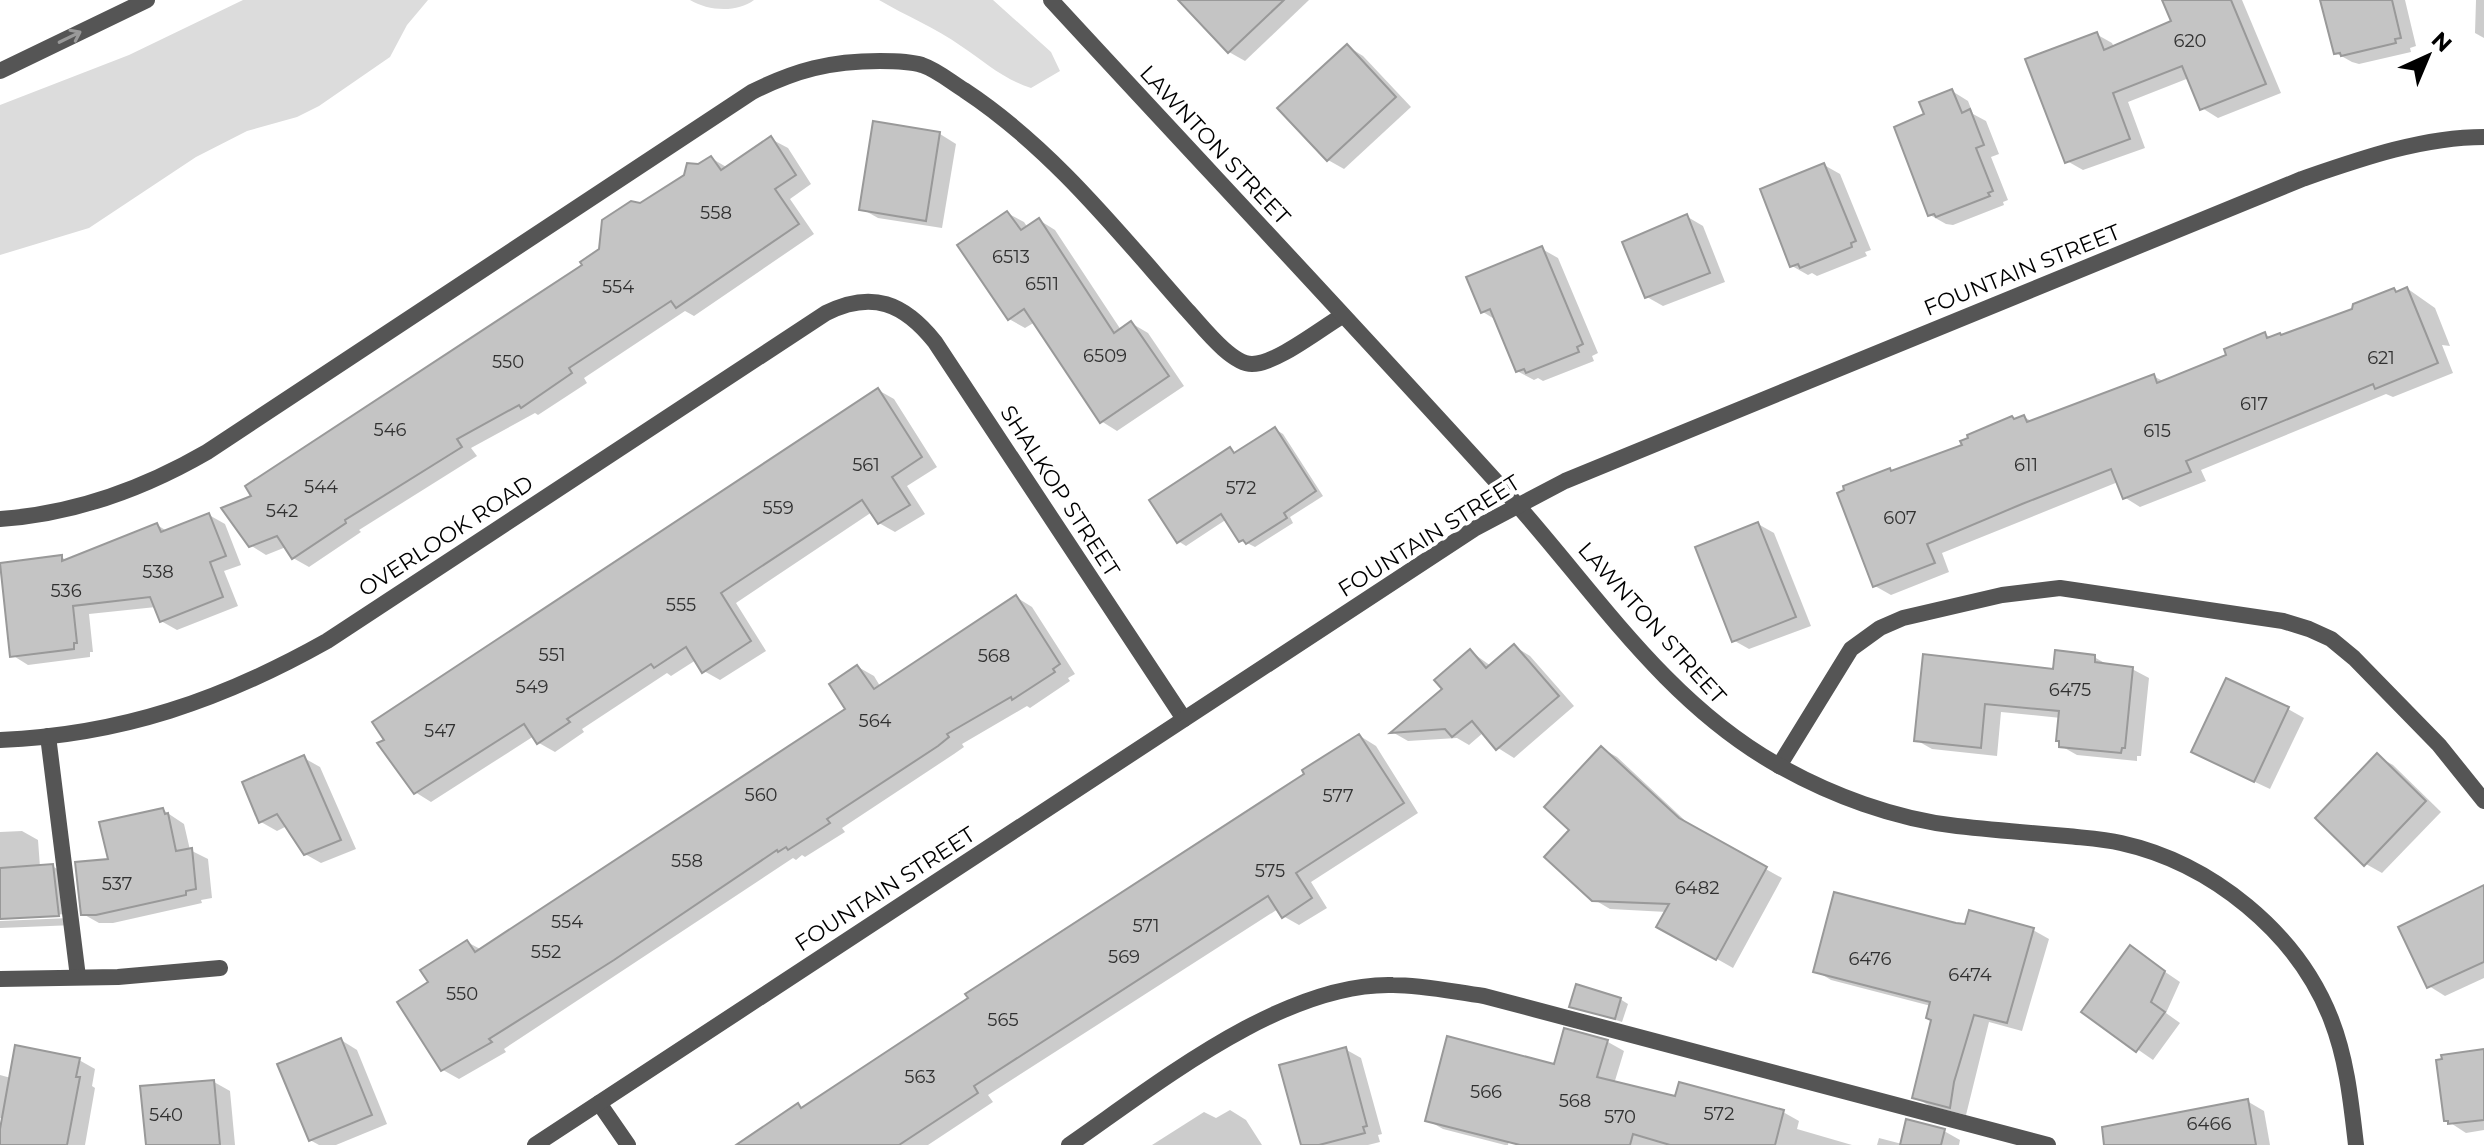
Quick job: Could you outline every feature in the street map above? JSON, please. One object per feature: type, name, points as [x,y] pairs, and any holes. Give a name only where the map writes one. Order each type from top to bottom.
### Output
[{"type":"street","points":[[0,71],[147,0]]},
{"type":"street","name":"LAWNTON STREET","points":[[1051,0],[1516,504],[1634,642],[1691,703],[1737,741],[1829,791],[1915,818],[1952,825],[2117,841],[2141,848],[2189,867],[2223,888],[2257,916],[2287,945],[2330,1017],[2342,1054],[2356,1145]]},
{"type":"street","points":[[0,519],[44,514],[81,505],[169,474],[207,452],[752,92],[781,77],[816,66],[899,61],[923,66],[984,103],[1026,136],[1063,172],[1199,323],[1238,360],[1250,364],[1267,361],[1342,316]]},
{"type":"street","name":"FOUNTAIN STREET","points":[[535,1145],[1516,504],[1580,474],[2302,179],[2362,158],[2415,146],[2484,137]]},
{"type":"street","name":"OVERLOOK ROAD","points":[[0,740],[106,728],[145,720],[210,698],[271,672],[327,641],[826,313],[844,304],[863,300],[885,303]]},
{"type":"street","name":"SHALKOP STREET","points":[[885,303],[904,311],[922,325],[935,342],[1184,719]]},
{"type":"street","points":[[1779,766],[1851,649],[1880,628],[1903,618],[1976,600],[2060,588],[2283,621],[2331,639],[2354,658],[2439,745],[2484,801]]},
{"type":"street","points":[[48,736],[78,977]]},
{"type":"street","points":[[0,979],[118,977],[220,968]]},
{"type":"street","points":[[1069,1145],[1164,1080],[1288,1006],[1313,997],[1390,984],[1484,996],[2048,1145]]},
{"type":"street","points":[[599,1103],[628,1145]]},
{"type":"shaded area","points":[[243,0],[428,0],[407,25],[390,57],[319,106],[297,117],[247,131],[196,157],[89,228],[0,255],[0,105],[129,55]]},
{"type":"shaded area","points":[[690,0],[754,0],[739,7],[722,9]]},
{"type":"shaded area","points":[[879,0],[993,0],[1051,52],[1060,71],[1031,88],[994,70],[941,33]]},
{"type":"building","points":[[1178,0],[1284,0],[1228,53]]},
{"type":"building","points":[[2162,0],[2231,0],[2266,84],[2200,110],[2182,66],[2113,93],[2130,139],[2065,163],[2025,59],[2097,32],[2104,50],[2171,21]]},
{"type":"building","points":[[2320,0],[2392,0],[2401,38],[2395,39],[2396,43],[2341,56],[2340,53],[2334,54]]},
{"type":"building","points":[[1347,44],[1396,97],[1327,161],[1277,108]]},
{"type":"building","points":[[1952,89],[1962,113],[1970,109],[1984,145],[1976,148],[1993,191],[1988,193],[1990,196],[1936,217],[1934,214],[1928,216],[1894,127],[1924,114],[1919,102]]},
{"type":"building","points":[[873,121],[940,132],[926,221],[859,210]]},
{"type":"building","points":[[771,136],[796,175],[775,189],[799,224],[676,308],[671,301],[569,368],[572,373],[521,408],[519,405],[457,439],[462,447],[345,520],[346,523],[292,559],[277,536],[249,547],[221,508],[251,496],[245,486],[582,265],[580,262],[599,249],[602,220],[631,201],[640,203],[684,175],[687,163],[698,164],[711,156],[721,170]]},
{"type":"building","points":[[1824,163],[1856,241],[1851,243],[1852,247],[1800,268],[1798,264],[1790,267],[1760,189]]},
{"type":"building","points":[[1007,211],[1021,230],[1039,218],[1114,333],[1131,321],[1169,376],[1100,423],[1024,309],[1008,320],[957,245]]},
{"type":"building","points":[[1687,214],[1710,273],[1645,298],[1622,242]]},
{"type":"building","points":[[1542,246],[1583,344],[1577,347],[1579,352],[1526,373],[1524,369],[1516,372],[1490,309],[1481,313],[1466,277]]},
{"type":"building","points":[[2407,287],[2438,363],[2375,389],[2373,384],[2186,461],[2191,472],[2123,499],[2111,469],[2022,504],[1927,544],[1935,563],[1873,587],[1837,493],[1844,490],[1843,486],[1962,445],[1960,441],[1968,438],[1967,435],[2012,416],[2014,419],[2024,415],[2027,422],[2154,374],[2157,383],[2226,355],[2224,349],[2265,332],[2267,338],[2281,335],[2352,309],[2353,304],[2394,288],[2396,292]]},
{"type":"building","points":[[878,388],[922,457],[892,477],[910,505],[878,524],[862,500],[721,593],[751,641],[702,673],[686,647],[654,668],[651,664],[567,719],[570,722],[537,744],[524,724],[414,794],[377,743],[384,740],[372,722]]},
{"type":"building","points":[[1275,427],[1316,491],[1284,513],[1287,518],[1246,544],[1243,540],[1239,542],[1221,514],[1177,543],[1149,500],[1230,447],[1234,453]]},
{"type":"building","points":[[209,513],[226,556],[210,562],[223,597],[160,622],[150,597],[73,606],[77,643],[74,643],[74,649],[10,657],[0,563],[62,555],[62,561],[157,523],[161,532]]},
{"type":"building","points":[[1758,522],[1796,617],[1732,642],[1695,547]]},
{"type":"building","points":[[1016,595],[1060,664],[1053,669],[1055,672],[1012,700],[1011,697],[947,734],[949,737],[938,746],[827,819],[830,823],[788,850],[786,847],[777,850],[614,960],[489,1039],[492,1042],[441,1071],[397,1002],[428,982],[420,970],[467,940],[475,952],[845,709],[829,684],[857,665],[874,689]]},
{"type":"building","points":[[1514,644],[1559,696],[1496,750],[1472,721],[1452,737],[1445,729],[1390,733],[1442,689],[1434,680],[1470,649],[1486,668]]},
{"type":"building","points":[[2055,650],[2095,655],[2095,662],[2133,667],[2125,748],[2121,753],[2059,747],[2059,741],[2056,741],[2059,711],[1985,704],[1981,748],[1914,741],[1923,654],[2053,669]]},
{"type":"building","points":[[2226,678],[2289,707],[2254,782],[2191,752]]},
{"type":"building","points":[[1359,734],[1404,803],[1296,873],[1312,898],[1282,918],[1268,896],[974,1086],[978,1093],[899,1145],[736,1145],[798,1103],[801,1108],[968,998],[965,994],[1304,774],[1302,770]]},
{"type":"building","points":[[1601,746],[1679,818],[1767,867],[1716,960],[1656,927],[1669,904],[1592,901],[1544,857],[1569,830],[1544,807]]},
{"type":"building","points":[[2377,753],[2426,801],[2364,866],[2315,818]]},
{"type":"building","points":[[304,755],[341,840],[304,855],[277,814],[259,823],[242,782]]},
{"type":"building","points":[[163,808],[165,814],[168,813],[176,851],[192,848],[196,889],[186,891],[186,895],[96,915],[81,915],[75,862],[108,859],[99,822]]},
{"type":"building","points":[[53,864],[59,916],[0,919],[0,868]]},
{"type":"building","points":[[2484,885],[2484,962],[2427,988],[2398,927]]},
{"type":"building","points":[[1834,892],[1956,923],[1965,924],[1969,910],[2034,928],[2007,1023],[1974,1015],[1954,1082],[1950,1108],[1912,1098],[1931,1020],[1926,1018],[1930,1002],[1813,972]]},
{"type":"building","points":[[2130,945],[2165,971],[2151,1002],[2165,1012],[2136,1052],[2081,1012]]},
{"type":"building","points":[[1576,984],[1621,998],[1615,1019],[1569,1007]]},
{"type":"building","points":[[1564,1028],[1608,1040],[1597,1077],[1675,1096],[1679,1082],[1784,1110],[1775,1145],[1670,1145],[1633,1134],[1630,1145],[1520,1145],[1425,1121],[1447,1036],[1554,1064]]},
{"type":"building","points":[[341,1038],[372,1115],[309,1141],[277,1064]]},
{"type":"building","points":[[15,1045],[80,1058],[76,1077],[80,1077],[67,1145],[0,1145]]},
{"type":"building","points":[[1346,1047],[1367,1126],[1363,1127],[1365,1133],[1319,1145],[1301,1145],[1279,1065]]},
{"type":"building","points":[[2484,1049],[2484,1120],[2448,1124],[2444,1121],[2436,1060],[2442,1059],[2441,1055]]},
{"type":"building","points":[[214,1080],[220,1145],[146,1145],[140,1086]]},
{"type":"building","points":[[2248,1099],[2256,1145],[2104,1145],[2102,1127]]},
{"type":"building","points":[[1906,1119],[1945,1129],[1941,1145],[1900,1145]]}]
